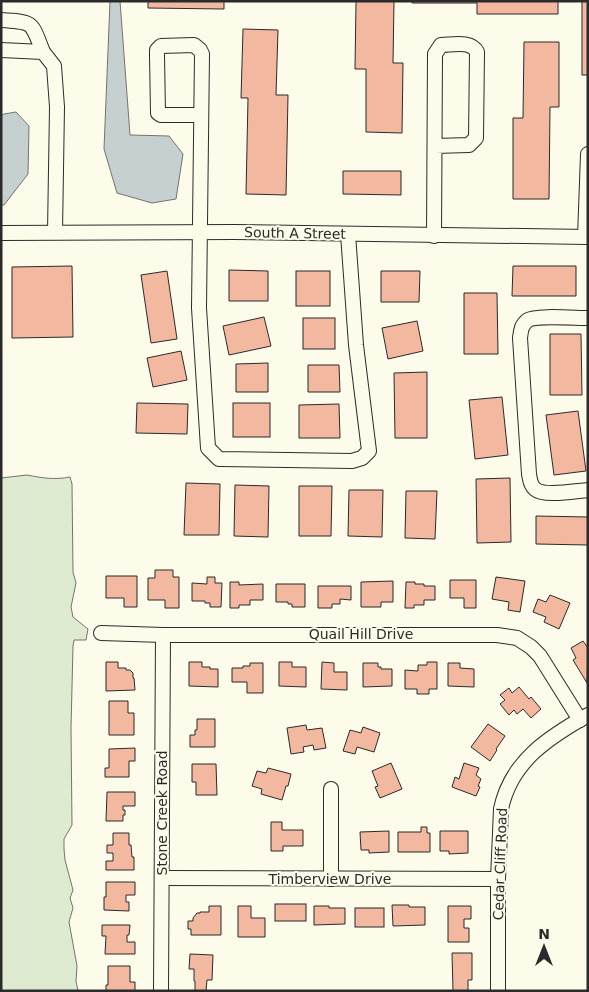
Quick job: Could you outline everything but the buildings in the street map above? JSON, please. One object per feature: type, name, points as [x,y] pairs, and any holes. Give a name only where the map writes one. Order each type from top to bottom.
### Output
[{"type":"street","points":[[1,20],[27,22],[33,27],[43,52],[54,66],[56,107],[55,232]]},
{"type":"street","points":[[434,146],[469,145],[476,138],[477,52],[474,47],[468,44],[441,45],[436,54],[434,146],[434,236]]},
{"type":"street","points":[[201,115],[161,115],[158,113],[157,50],[161,46],[194,45],[202,54],[199,308],[208,448],[219,459],[352,461],[362,458],[369,451],[356,345],[348,234]]},
{"type":"street","points":[[1,50],[43,52]]},
{"type":"street","points":[[586,238],[588,154]]},
{"type":"street","name":"South A Street","points":[[1,233],[348,234],[586,238]]},
{"type":"street","points":[[588,318],[529,319],[522,325],[520,338],[531,484],[536,490],[546,493],[588,490]]},
{"type":"street","name":"Quail Hill Drive","points":[[101,633],[163,635],[485,634],[517,638],[540,656],[584,718]]},
{"type":"street","name":"Stone Creek Road","points":[[161,991],[163,635]]},
{"type":"street","name":"Cedar Cliff Road","points":[[498,991],[498,879],[503,800],[507,788],[524,761],[553,736],[584,718]]},
{"type":"street","points":[[330,879],[331,789]]},
{"type":"street","name":"Timberview Drive","points":[[162,878],[498,879]]},
{"type":"green space","points":[[27,475],[48,478],[70,477],[72,484],[73,572],[76,583],[71,607],[73,617],[88,629],[86,640],[74,640],[73,646],[71,728],[72,825],[64,839],[65,860],[73,890],[70,898],[73,908],[69,922],[77,966],[76,981],[78,991],[1,991],[1,478]]},
{"type":"shaded area","points":[[110,1],[120,1],[130,135],[169,136],[183,154],[176,199],[152,203],[117,193],[104,149]]},
{"type":"shaded area","points":[[16,112],[29,126],[28,174],[4,205],[1,205],[1,116]]}]
